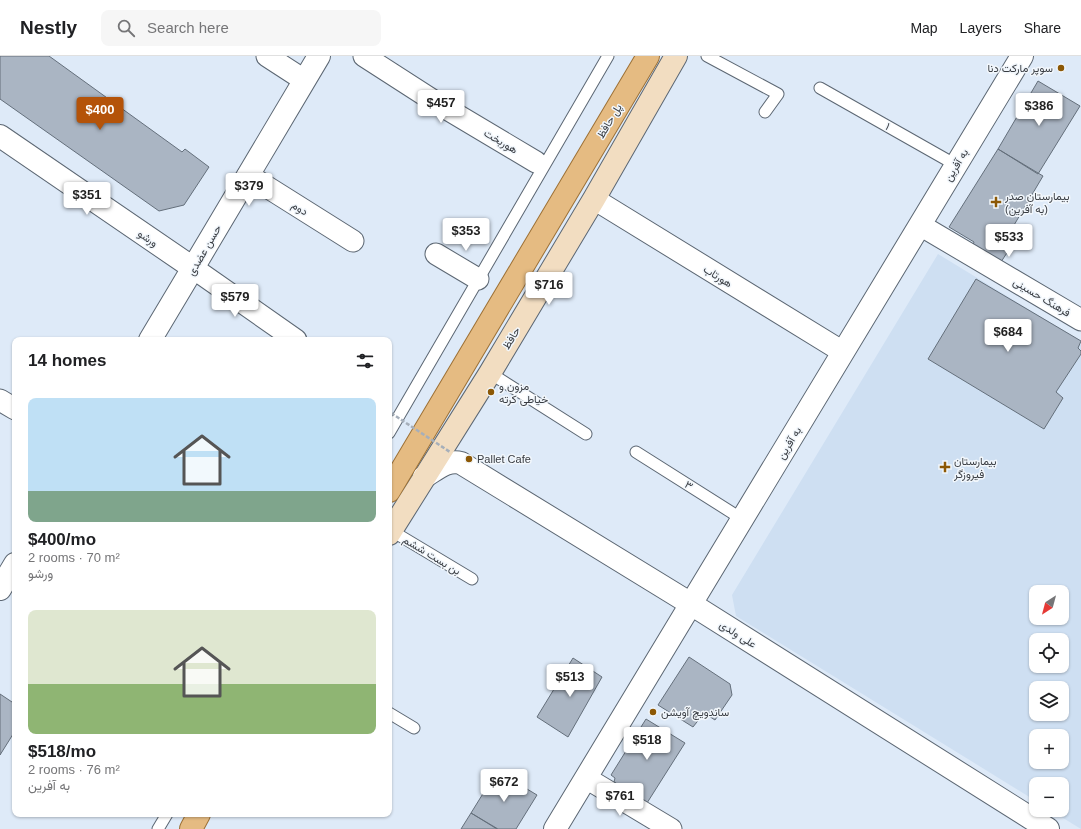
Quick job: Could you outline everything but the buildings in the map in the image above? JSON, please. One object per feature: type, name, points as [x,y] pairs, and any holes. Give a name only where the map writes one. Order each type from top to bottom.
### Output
[{"type":"main road","name":"پل حافظ","points":[[392,486],[648,56]]},
{"type":"main road","name":"حافظ","points":[[392,529],[490,372],[594,199],[676,56]]},
{"type":"street","points":[[266,56],[304,80]]},
{"type":"street","name":"حسن عضدی","points":[[152,337],[319,56]]},
{"type":"street","name":"هوربخت","points":[[364,56],[437,103],[536,162]]},
{"type":"street","name":"به آفرین","points":[[555,829],[1022,56]]},
{"type":"street","name":"ورشو","points":[[0,136],[292,337]]},
{"type":"street","name":"دوم","points":[[248,175],[353,241]]},
{"type":"street","name":"هورتاب","points":[[594,199],[843,352]]},
{"type":"street","name":"فرهنگ حسینی","points":[[920,225],[1081,320]]},
{"type":"street","points":[[436,254],[478,279]]},
{"type":"street","points":[[0,400],[12,406]]},
{"type":"street","name":"علی ولدی","points":[[424,477],[446,464],[456,462],[461,463],[691,604],[1048,829]]},
{"type":"street","points":[[0,589],[12,569]]},
{"type":"street","points":[[586,778],[671,829]]},
{"type":"lane","points":[[392,428],[608,56]]},
{"type":"lane","points":[[707,56],[778,94],[765,112]]},
{"type":"lane","name":"۱","points":[[820,88],[956,165]]},
{"type":"lane","points":[[490,372],[586,434]]},
{"type":"lane","name":"۳","points":[[636,452],[742,519]]},
{"type":"lane","name":"بن بست ششم","points":[[392,533],[472,579]]},
{"type":"lane","points":[[392,715],[414,728]]},
{"type":"lane","points":[[158,829],[165,817]]},
{"type":"path","points":[[392,414],[450,452]]},
{"type":"shaded area","name":"بیمارستان فیروزگر","points":[[938,254],[1081,341],[1081,829],[1061,817],[1069,817],[1069,777],[1029,777],[1029,797],[736,616],[732,595]]},
{"type":"place","name":"سوپر مارکت دنا","points":[[1061,68]]},
{"type":"place","name":"بیمارستان صدر (به آفرین)","points":[[996,202]]},
{"type":"place","name":"مزون و خیاطی کرته","points":[[491,392]]},
{"type":"place","name":"Pallet Cafe","points":[[469,459]]},
{"type":"place","name":"بیمارستان فیروزگر","points":[[945,467]]},
{"type":"place","name":"ساندویچ آویشن","points":[[653,712]]}]
